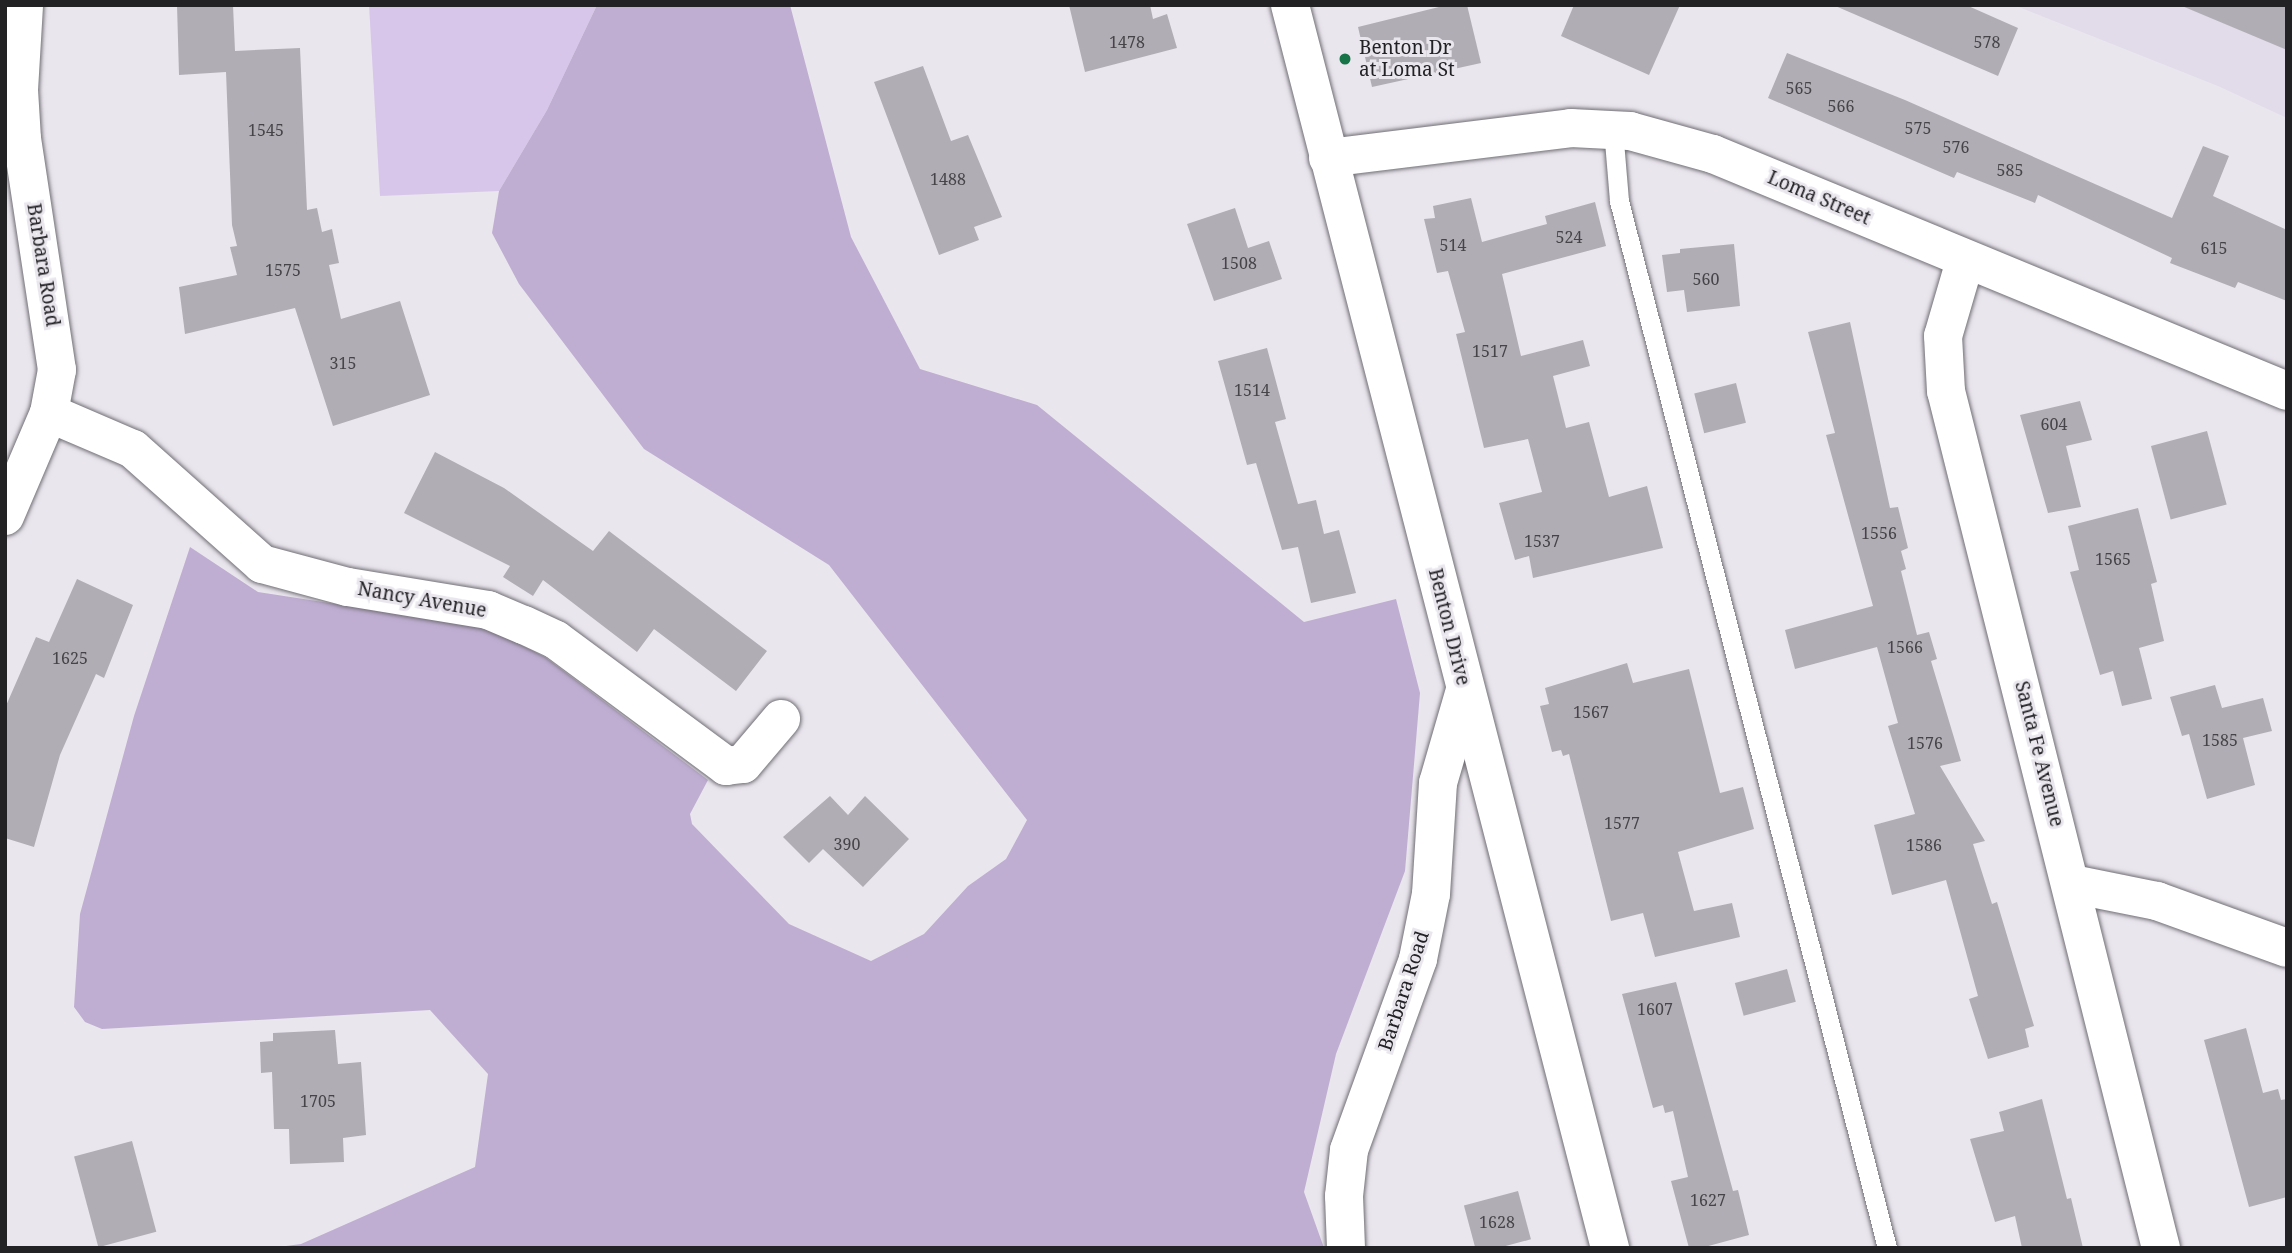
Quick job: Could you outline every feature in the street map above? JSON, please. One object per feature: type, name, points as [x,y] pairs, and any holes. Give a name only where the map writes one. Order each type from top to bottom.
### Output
[{"type":"street","name":"Barbara Road","points":[[5,516],[49,413],[58,351],[22,139],[19,90],[24,5]]},
{"type":"street","name":"Benton Drive","points":[[1290,5],[1609,1248]]},
{"type":"street","name":"Loma Street","points":[[1328,158],[1571,128],[1613,129],[1713,154],[1965,261],[2287,391]]},
{"type":"street","name":"Santa Fe Avenue","points":[[1965,261],[1943,336],[1946,391],[2072,884],[2161,1248]]},
{"type":"street","name":"Nancy Avenue","points":[[49,413],[133,449],[262,564],[348,587],[488,610],[524,625],[556,640],[726,766],[743,764],[781,719]]},
{"type":"street","name":"Barbara Road","points":[[1346,1248],[1344,1208],[1349,1150],[1418,959],[1431,894],[1438,783],[1465,690]]},
{"type":"street","points":[[2072,884],[2157,901],[2287,948]]},
{"type":"lane","points":[[1613,129],[1623,215],[1887,1248]]},
{"type":"shaded area","points":[[369,5],[597,5],[547,110],[499,191],[380,196]]},
{"type":"shaded area","points":[[597,5],[790,5],[851,237],[920,369],[1037,405],[1304,622],[1396,599],[1420,693],[1405,871],[1336,1054],[1304,1192],[1324,1248],[271,1248],[301,1244],[475,1167],[488,1074],[430,1010],[102,1029],[85,1022],[74,1007],[80,914],[134,716],[190,547],[258,592],[485,627],[545,657],[708,780],[690,814],[692,824],[789,924],[871,961],[924,934],[968,886],[1006,859],[1027,820],[829,565],[644,449],[519,284],[492,233],[499,191],[547,110]]},
{"type":"shaded area","points":[[2014,5],[2287,5],[2287,118],[2218,86]]},
{"type":"building","points":[[177,5],[233,5],[235,51],[300,48],[307,210],[317,208],[322,232],[332,229],[339,263],[329,265],[341,319],[400,301],[430,395],[333,426],[295,308],[185,334],[179,287],[237,275],[230,247],[237,246],[232,225],[226,72],[179,75]]},
{"type":"building","points":[[1069,5],[1150,5],[1153,19],[1167,14],[1177,48],[1085,72]]},
{"type":"building","points":[[1447,5],[1467,5],[1481,63],[1372,87],[1358,27]]},
{"type":"building","points":[[1574,5],[1680,5],[1649,75],[1561,36]]},
{"type":"building","points":[[1833,5],[1966,5],[2018,28],[1998,76]]},
{"type":"building","points":[[2287,5],[2287,50],[2182,6]]},
{"type":"building","points":[[1787,53],[1905,100],[2172,218],[2203,146],[2229,156],[2213,196],[2287,230],[2287,301],[2238,282],[2235,288],[2170,263],[2172,258],[2038,195],[2035,203],[1957,172],[1954,178],[1768,98]]},
{"type":"building","points":[[923,66],[951,141],[968,135],[1002,217],[974,227],[979,240],[939,255],[874,82]]},
{"type":"building","points":[[1471,198],[1482,242],[1547,224],[1545,216],[1595,202],[1606,246],[1502,274],[1521,356],[1583,340],[1590,366],[1553,376],[1566,428],[1589,422],[1609,497],[1647,486],[1663,548],[1533,578],[1529,556],[1515,560],[1499,503],[1542,492],[1528,439],[1484,448],[1456,334],[1465,332],[1448,271],[1437,273],[1424,219],[1435,218],[1433,206]]},
{"type":"building","points":[[1235,208],[1248,248],[1269,241],[1282,279],[1214,301],[1187,224]]},
{"type":"building","points":[[1734,244],[1740,306],[1687,312],[1684,290],[1667,292],[1662,255],[1680,253],[1680,249]]},
{"type":"building","points":[[1850,322],[1890,508],[1898,507],[1908,548],[1901,551],[1906,569],[1901,571],[1917,635],[1929,632],[1937,659],[1931,661],[1961,761],[1940,766],[1985,841],[1973,844],[1992,904],[1997,902],[2034,1026],[2025,1029],[2029,1047],[1988,1059],[1969,999],[1978,996],[1946,880],[1892,895],[1874,825],[1915,814],[1888,726],[1898,723],[1877,647],[1795,669],[1785,630],[1873,606],[1826,435],[1835,433],[1808,332]]},
{"type":"building","points":[[1267,348],[1286,419],[1275,422],[1298,504],[1316,500],[1324,534],[1339,530],[1356,593],[1311,603],[1298,547],[1282,550],[1256,463],[1247,465],[1218,361]]},
{"type":"building","points":[[1736,383],[1746,423],[1704,433],[1694,393]]},
{"type":"building","points":[[2080,401],[2092,440],[2066,446],[2081,507],[2048,513],[2020,415]]},
{"type":"building","points":[[2207,431],[2227,504],[2171,519],[2151,446]]},
{"type":"building","points":[[435,452],[504,488],[593,551],[609,531],[767,651],[736,691],[654,629],[637,652],[543,580],[533,596],[503,577],[510,566],[404,513]]},
{"type":"building","points":[[2138,508],[2157,582],[2151,584],[2164,641],[2139,648],[2152,699],[2122,706],[2113,671],[2100,675],[2070,572],[2079,570],[2068,526]]},
{"type":"building","points":[[77,579],[133,605],[104,678],[96,674],[60,755],[34,847],[5,838],[5,708],[36,637],[49,642]]},
{"type":"building","points":[[1627,663],[1633,683],[1689,669],[1720,793],[1743,787],[1754,829],[1678,852],[1694,911],[1732,903],[1740,937],[1655,957],[1643,913],[1611,921],[1569,754],[1563,756],[1561,750],[1552,752],[1540,706],[1549,704],[1545,688]]},
{"type":"building","points":[[2215,685],[2222,708],[2263,698],[2272,731],[2243,738],[2255,785],[2207,799],[2189,734],[2182,736],[2170,697]]},
{"type":"building","points":[[830,796],[848,815],[865,796],[909,839],[863,887],[823,849],[809,863],[783,837]]},
{"type":"building","points":[[1787,969],[1796,1002],[1744,1016],[1735,983]]},
{"type":"building","points":[[1676,982],[1733,1191],[1738,1190],[1749,1235],[1701,1248],[1689,1248],[1671,1181],[1688,1177],[1673,1111],[1665,1113],[1663,1105],[1653,1108],[1622,994]]},
{"type":"building","points":[[2246,1028],[2263,1093],[2278,1089],[2281,1100],[2287,1099],[2287,1197],[2249,1207],[2204,1040]]},
{"type":"building","points":[[335,1030],[338,1064],[361,1062],[366,1135],[343,1138],[344,1162],[290,1164],[289,1129],[274,1129],[272,1072],[261,1073],[260,1042],[273,1041],[273,1033]]},
{"type":"building","points":[[2042,1099],[2067,1199],[2071,1198],[2083,1248],[2022,1248],[2015,1216],[1995,1222],[1970,1139],[2004,1131],[1999,1112]]},
{"type":"building","points":[[132,1141],[156,1232],[98,1247],[74,1157]]},
{"type":"building","points":[[1518,1191],[1531,1239],[1498,1248],[1475,1248],[1464,1205]]},
{"type":"place","name":"Benton Dr at Loma St","points":[[1345,59]]}]
